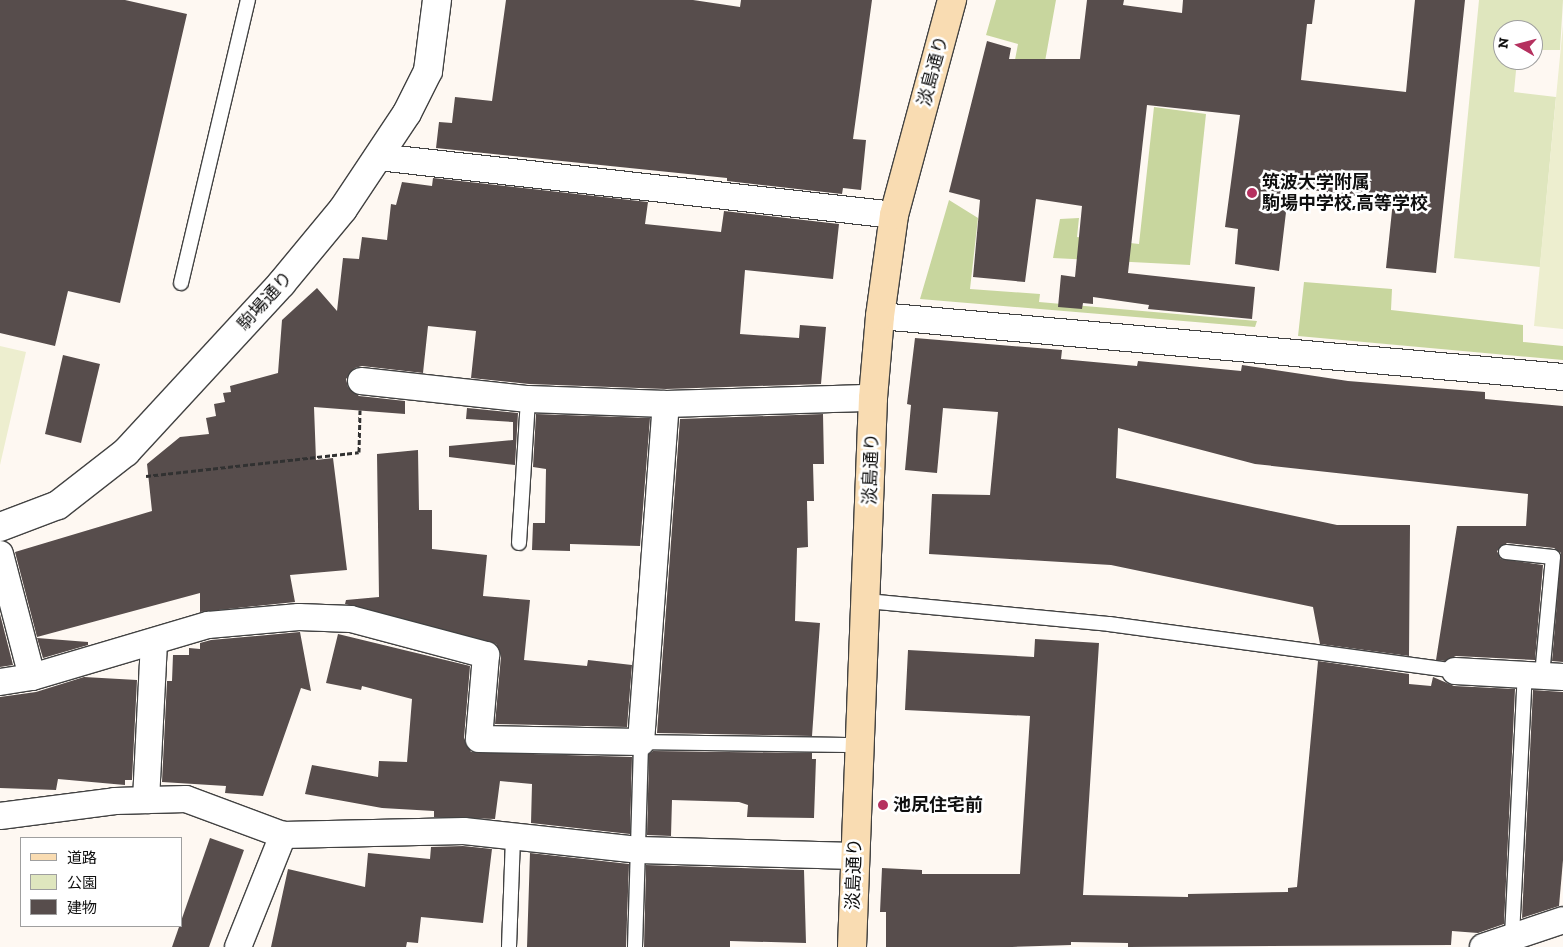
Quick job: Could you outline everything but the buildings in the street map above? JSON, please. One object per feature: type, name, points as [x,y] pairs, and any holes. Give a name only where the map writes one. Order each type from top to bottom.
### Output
[{"type":"main road","name":"淡島通り","points":[[852,947],[858,745],[866,601],[873,398],[880,316],[894,215],[952,0]]},
{"type":"street","name":"駒場通り","points":[[0,527],[58,505],[126,452],[281,284],[343,209],[407,113],[428,71],[437,0]]},
{"type":"street","points":[[378,157],[894,215]]},
{"type":"street","points":[[880,316],[1563,377]]},
{"type":"street","points":[[361,381],[528,399],[666,404],[873,398]]},
{"type":"street","points":[[0,682],[32,677],[154,643],[208,625],[298,617],[351,619],[486,655],[478,739],[641,742],[666,404]]},
{"type":"street","points":[[0,554],[32,677]]},
{"type":"street","points":[[146,800],[154,643]]},
{"type":"street","points":[[1456,671],[1543,675]]},
{"type":"street","points":[[0,816],[116,801],[186,799],[283,835],[464,831],[513,838],[638,850],[854,856]]},
{"type":"street","points":[[238,947],[283,835]]},
{"type":"street","points":[[1483,947],[1525,938],[1563,920]]},
{"type":"lane","points":[[181,283],[248,0]]},
{"type":"lane","points":[[519,543],[528,399]]},
{"type":"lane","points":[[1506,552],[1553,557],[1525,938]]},
{"type":"lane","points":[[866,601],[1109,624],[1456,671]]},
{"type":"lane","points":[[635,947],[641,742],[858,745]]},
{"type":"lane","points":[[509,947],[513,838]]},
{"type":"path","points":[[141,476],[359,452],[361,381]]},
{"type":"green space","points":[[996,0],[1056,0],[1044,67],[1014,65],[1018,44],[986,35]]},
{"type":"green space","points":[[1479,0],[1563,0],[1560,50],[1543,50],[1543,20],[1493,20],[1493,70],[1516,70],[1514,92],[1556,97],[1540,267],[1454,258]]},
{"type":"green space","points":[[1563,25],[1563,329],[1534,326]]},
{"type":"green space","points":[[1154,107],[1206,114],[1190,265],[1053,258],[1060,219],[1079,218],[1077,237],[1139,244]]},
{"type":"green space","points":[[949,200],[978,218],[970,289],[1040,294],[1039,302],[1257,321],[1255,327],[920,299]]},
{"type":"green space","points":[[1304,282],[1392,289],[1391,310],[1523,325],[1523,342],[1563,346],[1563,360],[1298,336]]},
{"type":"green space","points":[[0,346],[26,352],[0,465]]},
{"type":"place","name":"筑波大学附属 駒場中学校,高等学校","points":[[1252,193]]},
{"type":"place","name":"池尻住宅前","points":[[883,805]]}]
